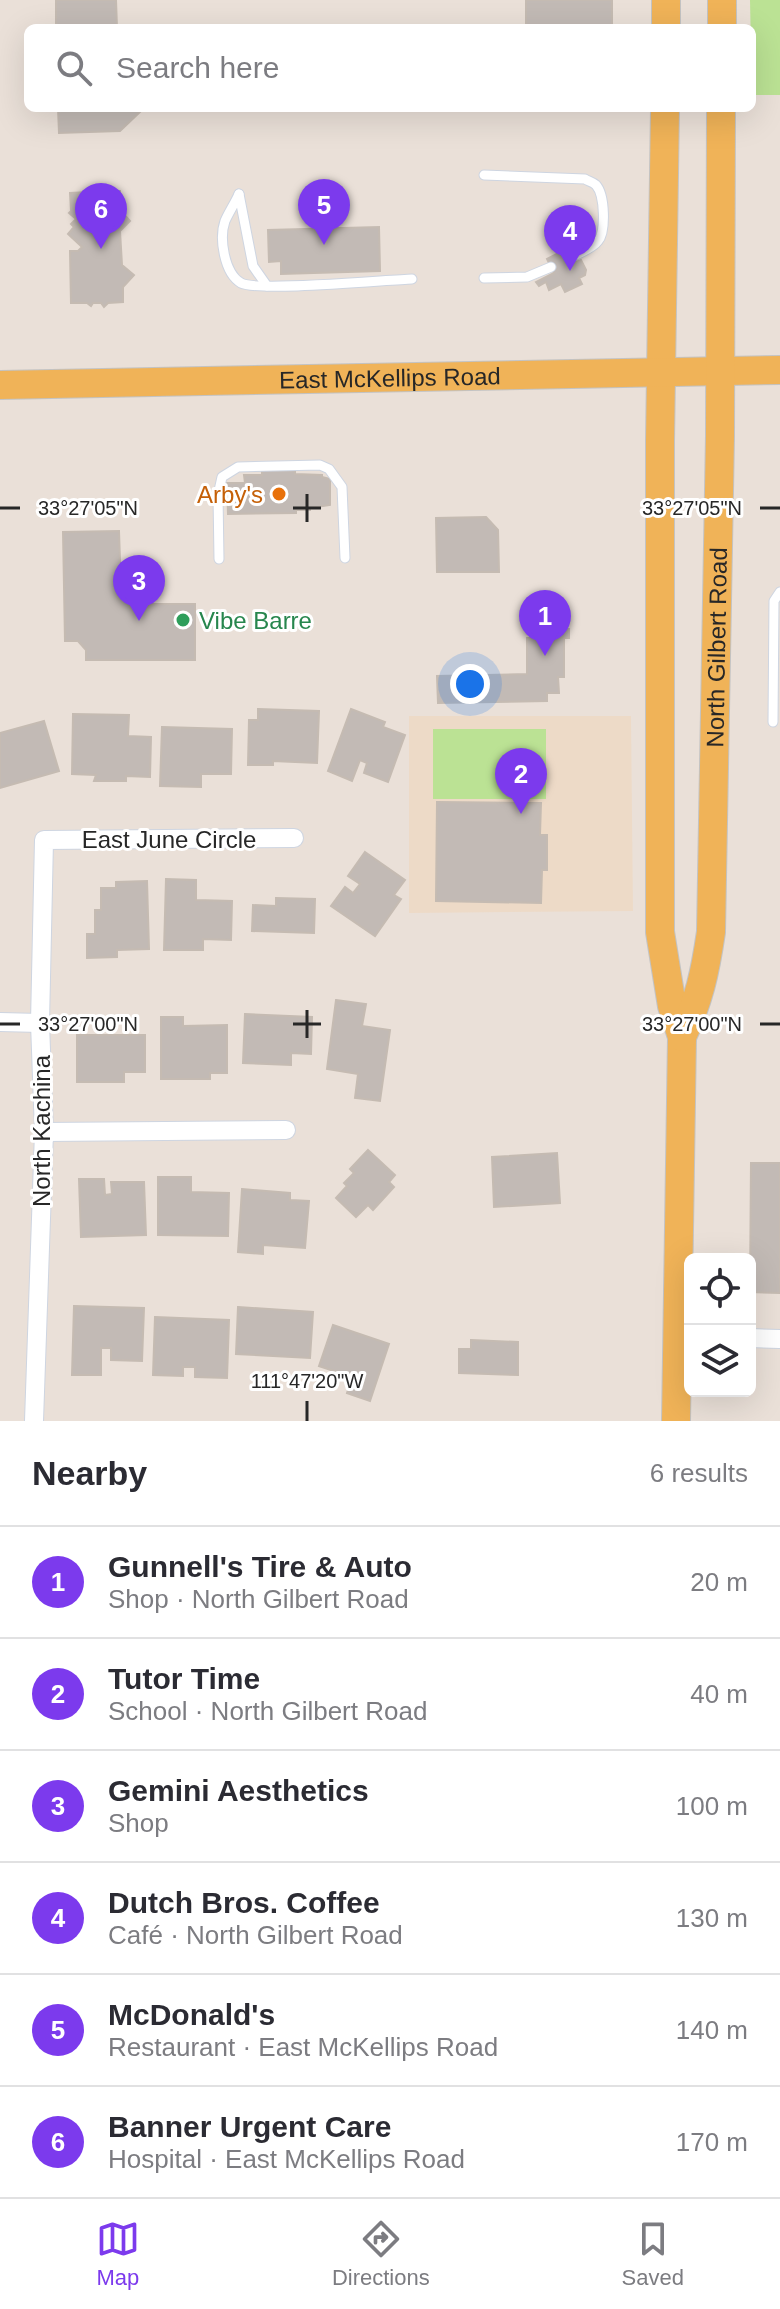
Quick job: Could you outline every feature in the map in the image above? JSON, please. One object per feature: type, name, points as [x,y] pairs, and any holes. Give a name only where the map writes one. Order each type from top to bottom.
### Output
[{"type":"main road","points":[[666,0],[666,24]]},
{"type":"main road","points":[[722,0],[722,24]]},
{"type":"main road","name":"North Gilbert Road","points":[[665,112],[660,371],[660,932],[672,1006],[682,1037],[684,1337],[676,1421]]},
{"type":"main road","name":"North Gilbert Road","points":[[682,1037],[697,1005],[711,932],[721,112]]},
{"type":"main road","name":"East McKellips Road","points":[[0,385],[780,370]]},
{"type":"street","name":"East June Circle","points":[[44,840],[294,838]]},
{"type":"street","name":"North Kachina","points":[[34,1421],[44,1132],[40,1023],[44,840]]},
{"type":"street","points":[[0,1022],[40,1023]]},
{"type":"street","points":[[44,1132],[286,1130]]},
{"type":"street","points":[[756,1338],[780,1339]]},
{"type":"lane","points":[[484,175],[585,179],[597,186],[602,197],[601,238],[596,245],[570,258]]},
{"type":"lane","points":[[267,286],[253,266],[239,194],[224,225],[224,261],[230,273],[242,284],[267,286],[412,279]]},
{"type":"lane","points":[[484,278],[527,277],[551,267]]},
{"type":"lane","points":[[219,559],[218,495],[222,477],[238,467],[320,465],[329,469],[342,487],[345,558]]},
{"type":"lane","points":[[773,722],[774,601],[780,592]]},
{"type":"shaded area","points":[[409,716],[631,716],[633,911],[409,913]]},
{"type":"green space","points":[[750,0],[780,0],[780,95],[756,95],[756,24],[751,24]]},
{"type":"green space","points":[[433,729],[546,729],[546,799],[433,799]]},
{"type":"building","points":[[56,0],[116,0],[117,24],[56,24]]},
{"type":"building","points":[[526,0],[612,0],[612,24],[526,24]]},
{"type":"building","points":[[58,112],[140,112],[120,131],[59,133]]},
{"type":"building","points":[[92,188],[95,191],[120,191],[120,210],[130,221],[120,231],[122,265],[134,275],[123,287],[123,302],[108,303],[104,307],[101,303],[91,306],[71,303],[70,251],[78,251],[82,247],[68,234],[76,219],[69,213],[70,193],[89,192]]},
{"type":"building","points":[[379,227],[380,271],[281,274],[281,261],[269,262],[268,230]]},
{"type":"building","points":[[568,248],[573,263],[581,260],[586,270],[585,275],[579,278],[582,284],[565,292],[561,284],[549,290],[546,282],[539,286],[536,282],[554,273],[547,259]]},
{"type":"building","name":"Arby's","points":[[295,470],[295,474],[322,475],[330,479],[330,505],[296,510],[296,513],[228,514],[227,483],[245,483],[244,475],[262,475],[262,471]]},
{"type":"building","points":[[486,517],[498,530],[499,572],[437,572],[436,518]]},
{"type":"building","points":[[119,531],[121,591],[135,604],[195,604],[195,660],[86,660],[86,650],[78,641],[65,641],[63,532]]},
{"type":"building","points":[[569,629],[569,638],[564,638],[564,677],[558,677],[559,693],[547,693],[547,701],[438,703],[437,676],[527,674],[527,638],[530,638],[530,630]]},
{"type":"building","points":[[258,709],[319,711],[317,763],[273,761],[273,765],[248,765],[249,720],[258,720]]},
{"type":"building","points":[[351,709],[385,722],[383,727],[405,735],[388,782],[364,773],[367,763],[360,760],[352,781],[328,771]]},
{"type":"building","points":[[73,714],[129,715],[128,736],[151,737],[150,777],[126,776],[126,781],[94,781],[96,775],[72,774]]},
{"type":"building","points":[[44,721],[59,771],[0,788],[0,733]]},
{"type":"building","points":[[162,727],[232,729],[231,774],[201,774],[201,787],[160,786]]},
{"type":"building","points":[[437,802],[541,803],[540,835],[547,835],[547,870],[542,870],[541,903],[436,901]]},
{"type":"building","points":[[365,852],[405,880],[394,895],[401,899],[375,936],[331,906],[345,887],[353,893],[360,884],[348,876]]},
{"type":"building","points":[[166,879],[196,880],[196,900],[232,901],[231,940],[203,939],[203,950],[164,950]]},
{"type":"building","points":[[147,881],[149,949],[117,950],[117,957],[87,958],[87,934],[95,934],[95,910],[101,910],[101,888],[116,888],[116,882]]},
{"type":"building","points":[[276,898],[315,899],[314,933],[252,931],[253,905],[276,906]]},
{"type":"building","points":[[336,1000],[366,1004],[362,1026],[390,1030],[380,1101],[355,1098],[358,1074],[327,1069]]},
{"type":"building","points":[[245,1014],[312,1017],[311,1054],[291,1053],[291,1065],[243,1063]]},
{"type":"building","points":[[161,1017],[183,1017],[183,1026],[227,1025],[227,1073],[210,1073],[210,1079],[161,1079]]},
{"type":"building","points":[[77,1035],[145,1035],[145,1072],[124,1072],[124,1082],[77,1082]]},
{"type":"building","points":[[368,1150],[395,1175],[389,1182],[394,1187],[373,1210],[368,1205],[356,1217],[336,1198],[354,1173],[350,1169]]},
{"type":"building","points":[[557,1153],[560,1203],[494,1207],[492,1157]]},
{"type":"building","points":[[751,1163],[780,1163],[780,1293],[756,1292],[756,1253],[750,1253]]},
{"type":"building","points":[[158,1177],[191,1177],[191,1192],[229,1193],[228,1236],[158,1235]]},
{"type":"building","points":[[79,1179],[104,1179],[105,1195],[112,1194],[111,1182],[144,1182],[146,1235],[81,1237]]},
{"type":"building","points":[[242,1189],[290,1193],[290,1200],[309,1201],[305,1248],[263,1245],[263,1254],[238,1252]]},
{"type":"building","points":[[74,1306],[144,1308],[142,1361],[111,1360],[111,1348],[101,1348],[101,1375],[72,1375]]},
{"type":"building","points":[[238,1307],[313,1312],[310,1358],[236,1354]]},
{"type":"building","points":[[155,1317],[229,1320],[227,1378],[195,1377],[195,1367],[183,1367],[183,1376],[153,1375]]},
{"type":"building","points":[[333,1325],[389,1344],[370,1401],[347,1393],[352,1377],[319,1366]]},
{"type":"building","points":[[471,1340],[518,1342],[518,1375],[459,1373],[459,1349],[471,1349]]},
{"type":"place","name":"McDonald's","points":[[324,245]]},
{"type":"place","name":"Banner Urgent Care","points":[[101,249]]},
{"type":"place","name":"Dutch Bros. Coffee","points":[[570,271]]},
{"type":"place","name":"Arby's","points":[[279,494]]},
{"type":"place","name":"Vibe Barre","points":[[183,620]]},
{"type":"place","name":"Gemini Aesthetics","points":[[139,621]]},
{"type":"place","name":"Gunnell's Tire & Auto","points":[[545,656]]},
{"type":"place","name":"Tutor Time","points":[[521,814]]}]
